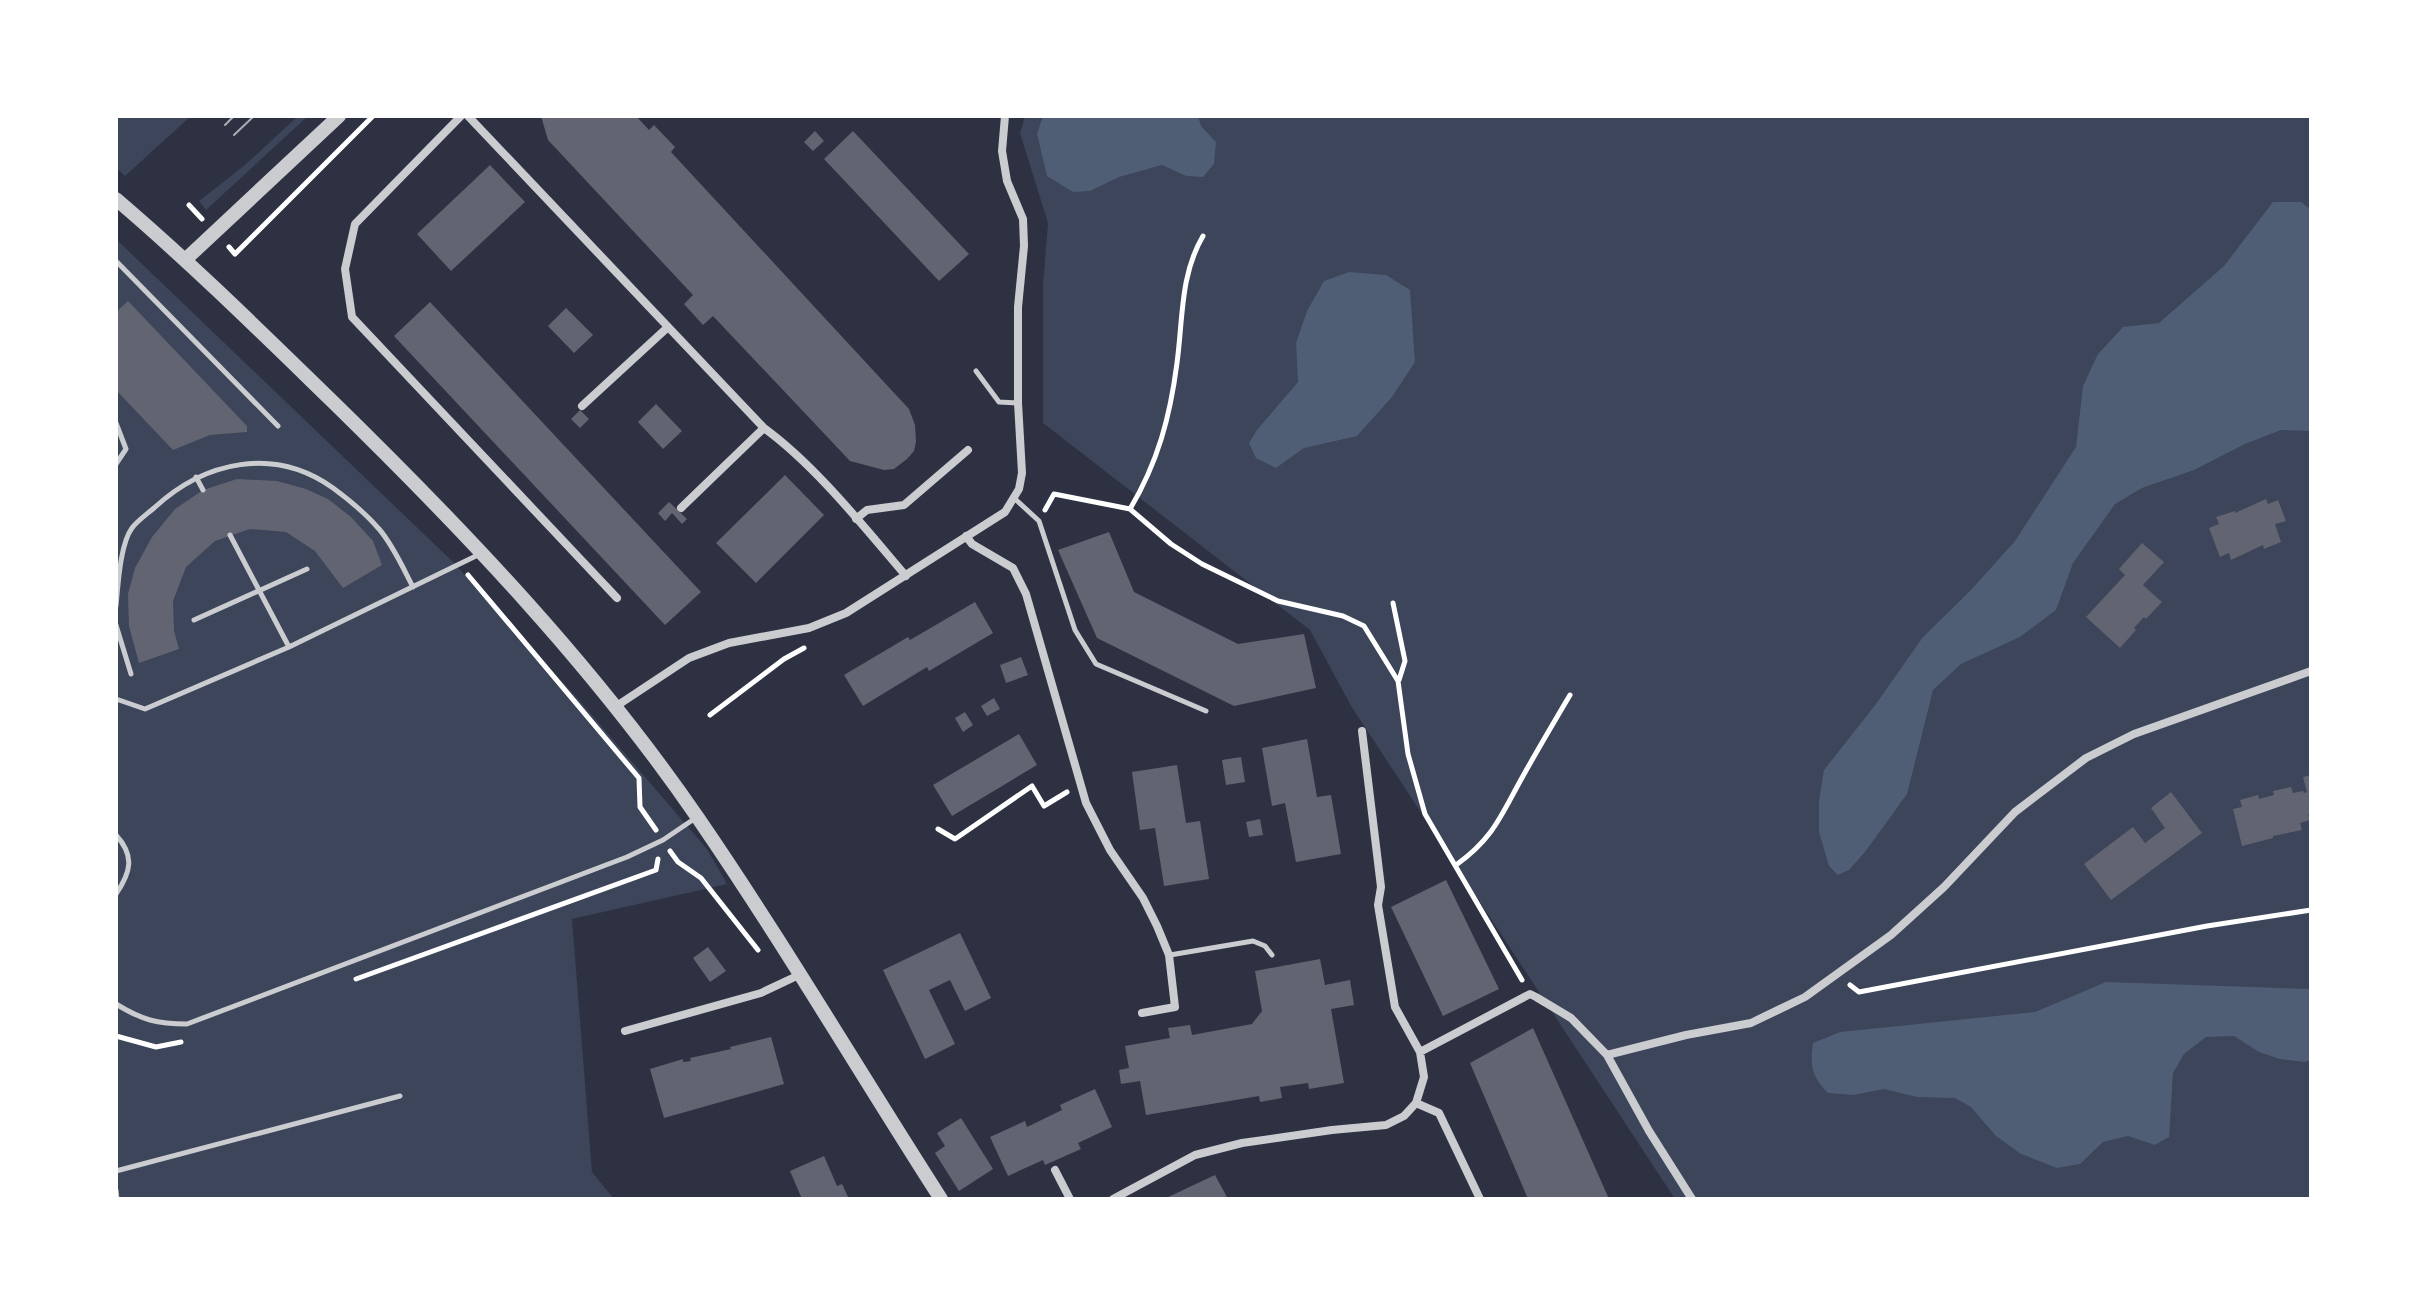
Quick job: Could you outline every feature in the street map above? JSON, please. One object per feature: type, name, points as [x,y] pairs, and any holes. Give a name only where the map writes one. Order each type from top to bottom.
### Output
[{"type":"street","points":[[186,259],[339,116]]},
{"type":"street","points":[[461,116],[355,224],[345,269],[352,317],[617,598]]},
{"type":"street","points":[[468,116],[764,428],[784,443],[906,576]]},
{"type":"street","points":[[615,707],[689,658],[729,643],[809,628],[846,613],[1005,512],[1019,489],[1022,473],[1018,307],[1024,246],[1023,219],[1007,181],[1002,151],[1005,116]]},
{"type":"street","points":[[116,199],[186,259],[413,480],[615,707],[697,817],[941,1199]]},
{"type":"street","points":[[582,406],[668,327]]},
{"type":"street","points":[[681,508],[764,428]]},
{"type":"street","points":[[856,519],[867,510],[904,505],[968,450]]},
{"type":"street","points":[[966,536],[972,544],[1013,568],[1026,594],[1086,803],[1110,850],[1143,898],[1169,955],[1175,1007],[1142,1013]]},
{"type":"street","points":[[1607,1055],[1751,1023],[1805,997],[1891,935],[1944,887],[2015,812],[2086,758],[2134,734],[2311,671]]},
{"type":"street","points":[[1113,1199],[1195,1155],[1242,1143],[1386,1125],[1404,1116],[1416,1103],[1424,1077],[1420,1052],[1395,1007],[1378,905],[1381,887],[1362,731]]},
{"type":"street","points":[[625,1031],[761,993],[799,975]]},
{"type":"street","points":[[1420,1052],[1530,994],[1571,1018],[1607,1055],[1649,1131],[1692,1199]]},
{"type":"street","points":[[1416,1103],[1439,1113],[1480,1199]]},
{"type":"street","points":[[1055,1170],[1070,1199]]},
{"type":"lane","points":[[116,261],[278,426]]},
{"type":"lane","points":[[976,371],[999,402],[1018,403]]},
{"type":"lane","points":[[116,423],[126,449],[116,464]]},
{"type":"lane","points":[[116,606],[119,571],[131,529],[196,477],[235,464],[271,464],[308,474],[333,488],[380,529],[413,587]]},
{"type":"lane","points":[[196,477],[203,490]]},
{"type":"lane","points":[[1014,498],[1039,521],[1075,630],[1096,664],[1206,711]]},
{"type":"lane","points":[[230,535],[289,647]]},
{"type":"lane","points":[[116,699],[145,709],[289,647],[481,554]]},
{"type":"lane","points":[[194,620],[307,569]]},
{"type":"lane","points":[[116,625],[131,674]]},
{"type":"lane","points":[[116,1004],[157,1024],[187,1024],[627,857],[663,840],[697,817]]},
{"type":"lane","points":[[116,835],[129,861],[129,874],[116,894]]},
{"type":"lane","points":[[1169,955],[1253,941],[1265,946],[1272,955]]},
{"type":"lane","points":[[116,1171],[400,1096]]},
{"type":"lane","points":[[116,1190],[117,1199]]},
{"type":"path","points":[[229,247],[235,254],[373,116]]},
{"type":"path","points":[[189,205],[204,221]]},
{"type":"path","points":[[1130,509],[1150,475],[1166,427],[1177,363],[1185,282],[1192,254],[1203,236]]},
{"type":"path","points":[[1039,521],[1054,494],[1130,509],[1171,544],[1202,564],[1278,601],[1343,616],[1364,626],[1398,681],[1408,754],[1425,814],[1530,994]]},
{"type":"path","points":[[459,565],[639,778],[640,807],[678,862],[701,878],[783,982]]},
{"type":"path","points":[[1393,603],[1405,661],[1398,681]]},
{"type":"path","points":[[710,715],[784,659],[811,644]]},
{"type":"path","points":[[1456,865],[1476,851],[1506,813],[1513,793],[1570,695]]},
{"type":"path","points":[[938,829],[955,839],[1032,786],[1044,806],[1069,791]]},
{"type":"path","points":[[1836,974],[1859,992],[2207,926],[2311,910]]},
{"type":"path","points":[[116,1036],[156,1047]]},
{"type":"shaded area","points":[[116,116],[191,116],[125,176],[116,168]]},
{"type":"shaded area","points":[[298,116],[308,116],[206,210],[199,201],[245,165]]},
{"type":"shaded area","points":[[1025,116],[2311,116],[2311,1199],[1675,1199],[1351,706],[1310,630],[1043,423],[1043,284],[1048,223],[1020,133]]},
{"type":"shaded area","points":[[1043,116],[1198,116],[1201,126],[1216,142],[1214,164],[1203,177],[1186,176],[1162,165],[1119,177],[1090,191],[1073,192],[1047,176],[1037,134]]},
{"type":"shaded area","points":[[2273,202],[2301,202],[2311,210],[2311,431],[2281,430],[2194,470],[2142,488],[2115,504],[2073,563],[2056,610],[2020,637],[1961,664],[1933,690],[1907,794],[1865,852],[1849,870],[1838,875],[1829,866],[1819,832],[1819,801],[1824,770],[1923,637],[2015,541],[2076,447],[2083,386],[2098,354],[2123,327],[2159,323],[2224,266]]},
{"type":"shaded area","points":[[116,239],[452,561],[578,699],[707,849],[727,884],[572,919],[592,1172],[614,1199],[116,1199]]},
{"type":"shaded area","points":[[1349,272],[1386,275],[1410,290],[1415,362],[1392,397],[1357,436],[1304,448],[1276,468],[1256,458],[1249,443],[1298,382],[1296,343],[1307,311],[1324,281]]},
{"type":"shaded area","points":[[2106,982],[2311,989],[2311,1060],[2280,1059],[2259,1052],[2234,1036],[2206,1037],[2184,1054],[2173,1073],[2169,1137],[2155,1145],[2128,1136],[2103,1142],[2080,1164],[2057,1168],[2021,1154],[1996,1136],[1971,1107],[1955,1098],[1917,1097],[1884,1089],[1853,1095],[1828,1093],[1813,1070],[1813,1043],[1840,1032],[2035,1012]]},
{"type":"building","points":[[541,116],[636,116],[649,130],[654,125],[675,147],[671,152],[909,409],[915,425],[916,442],[914,451],[907,459],[894,469],[884,470],[850,461],[713,316],[703,325],[684,304],[693,295],[548,140]]},
{"type":"building","points":[[815,131],[824,141],[813,151],[804,142]]},
{"type":"building","points":[[853,131],[969,254],[939,281],[824,159]]},
{"type":"building","points":[[490,165],[525,202],[451,271],[417,234]]},
{"type":"building","points":[[128,301],[247,426],[247,432],[210,435],[173,450],[116,390],[116,312]]},
{"type":"building","points":[[430,302],[701,592],[665,625],[394,336]]},
{"type":"building","points":[[566,308],[593,335],[574,353],[548,326]]},
{"type":"building","points":[[656,404],[682,431],[663,449],[638,422]]},
{"type":"building","points":[[580,410],[589,419],[580,428],[571,419]]},
{"type":"building","points":[[785,475],[824,515],[756,583],[716,543]]},
{"type":"building","points":[[237,479],[277,481],[328,499],[351,517],[373,541],[382,565],[343,588],[315,551],[286,532],[250,529],[215,541],[186,567],[173,601],[174,631],[179,649],[139,663],[129,626],[128,594],[135,568],[152,537],[175,509],[203,490]]},
{"type":"building","points":[[2266,499],[2268,504],[2278,500],[2286,521],[2275,524],[2281,542],[2264,549],[2263,545],[2231,560],[2229,553],[2220,557],[2209,528],[2219,524],[2216,517],[2235,513]]},
{"type":"building","points":[[669,502],[687,519],[682,524],[672,513],[665,521],[658,513]]},
{"type":"building","points":[[1109,532],[1134,592],[1238,644],[1304,634],[1316,688],[1234,706],[1097,638],[1058,550]]},
{"type":"building","points":[[2142,543],[2164,562],[2143,585],[2162,602],[2146,619],[2144,617],[2120,648],[2086,617],[2125,575],[2119,569]]},
{"type":"building","points":[[975,602],[993,633],[929,671],[927,667],[863,706],[844,675]]},
{"type":"building","points":[[1021,657],[1028,675],[1006,683],[1000,665]]},
{"type":"building","points":[[994,698],[1000,709],[987,716],[981,706]]},
{"type":"building","points":[[965,712],[973,725],[963,732],[955,718]]},
{"type":"building","points":[[1019,734],[1037,765],[952,816],[933,785]]},
{"type":"building","points":[[1307,739],[1317,797],[1331,795],[1341,854],[1296,862],[1285,803],[1272,806],[1262,748]]},
{"type":"building","points":[[1241,757],[1245,782],[1226,785],[1222,760]]},
{"type":"building","points":[[1177,765],[1186,823],[1200,821],[1209,879],[1164,886],[1155,828],[1140,830],[1132,772]]},
{"type":"building","points":[[2311,775],[2311,814],[2308,814],[2310,820],[2300,823],[2302,830],[2242,846],[2233,809],[2242,807],[2240,800],[2258,795],[2259,799],[2274,795],[2273,791],[2291,787],[2293,793],[2307,792],[2303,777]]},
{"type":"building","points":[[2171,792],[2202,833],[2111,900],[2084,864],[2133,827],[2145,843],[2165,828],[2151,808]]},
{"type":"building","points":[[1260,819],[1263,835],[1249,837],[1246,822]]},
{"type":"building","points":[[1446,880],[1499,989],[1443,1016],[1391,907]]},
{"type":"building","points":[[960,933],[991,998],[965,1011],[950,980],[929,990],[955,1044],[925,1059],[883,970]]},
{"type":"building","points":[[708,947],[726,971],[710,982],[693,958]]},
{"type":"building","points":[[1320,959],[1325,985],[1350,980],[1354,1005],[1331,1009],[1344,1083],[1309,1089],[1308,1083],[1280,1087],[1282,1098],[1260,1102],[1259,1096],[1146,1115],[1140,1081],[1121,1084],[1119,1070],[1129,1068],[1125,1046],[1170,1038],[1168,1028],[1190,1025],[1192,1035],[1252,1024],[1262,1011],[1255,971]]},
{"type":"building","points":[[1533,1028],[1609,1199],[1528,1199],[1470,1063]]},
{"type":"building","points":[[771,1037],[784,1084],[664,1118],[650,1069],[683,1059],[683,1062],[691,1061],[690,1058]]},
{"type":"building","points":[[1095,1089],[1112,1127],[1078,1143],[1081,1149],[1045,1165],[1043,1160],[1008,1176],[990,1137],[1025,1121],[1027,1127],[1062,1110],[1060,1105]]},
{"type":"building","points":[[961,1118],[993,1169],[959,1191],[935,1153],[945,1146],[937,1133]]},
{"type":"building","points":[[824,1156],[837,1186],[842,1184],[849,1199],[802,1199],[790,1171]]},
{"type":"building","points":[[1215,1175],[1228,1199],[1164,1199]]},
{"type":"tram line","points":[[225,125],[234,116]]},
{"type":"tram line","points":[[234,135],[254,116]]}]
